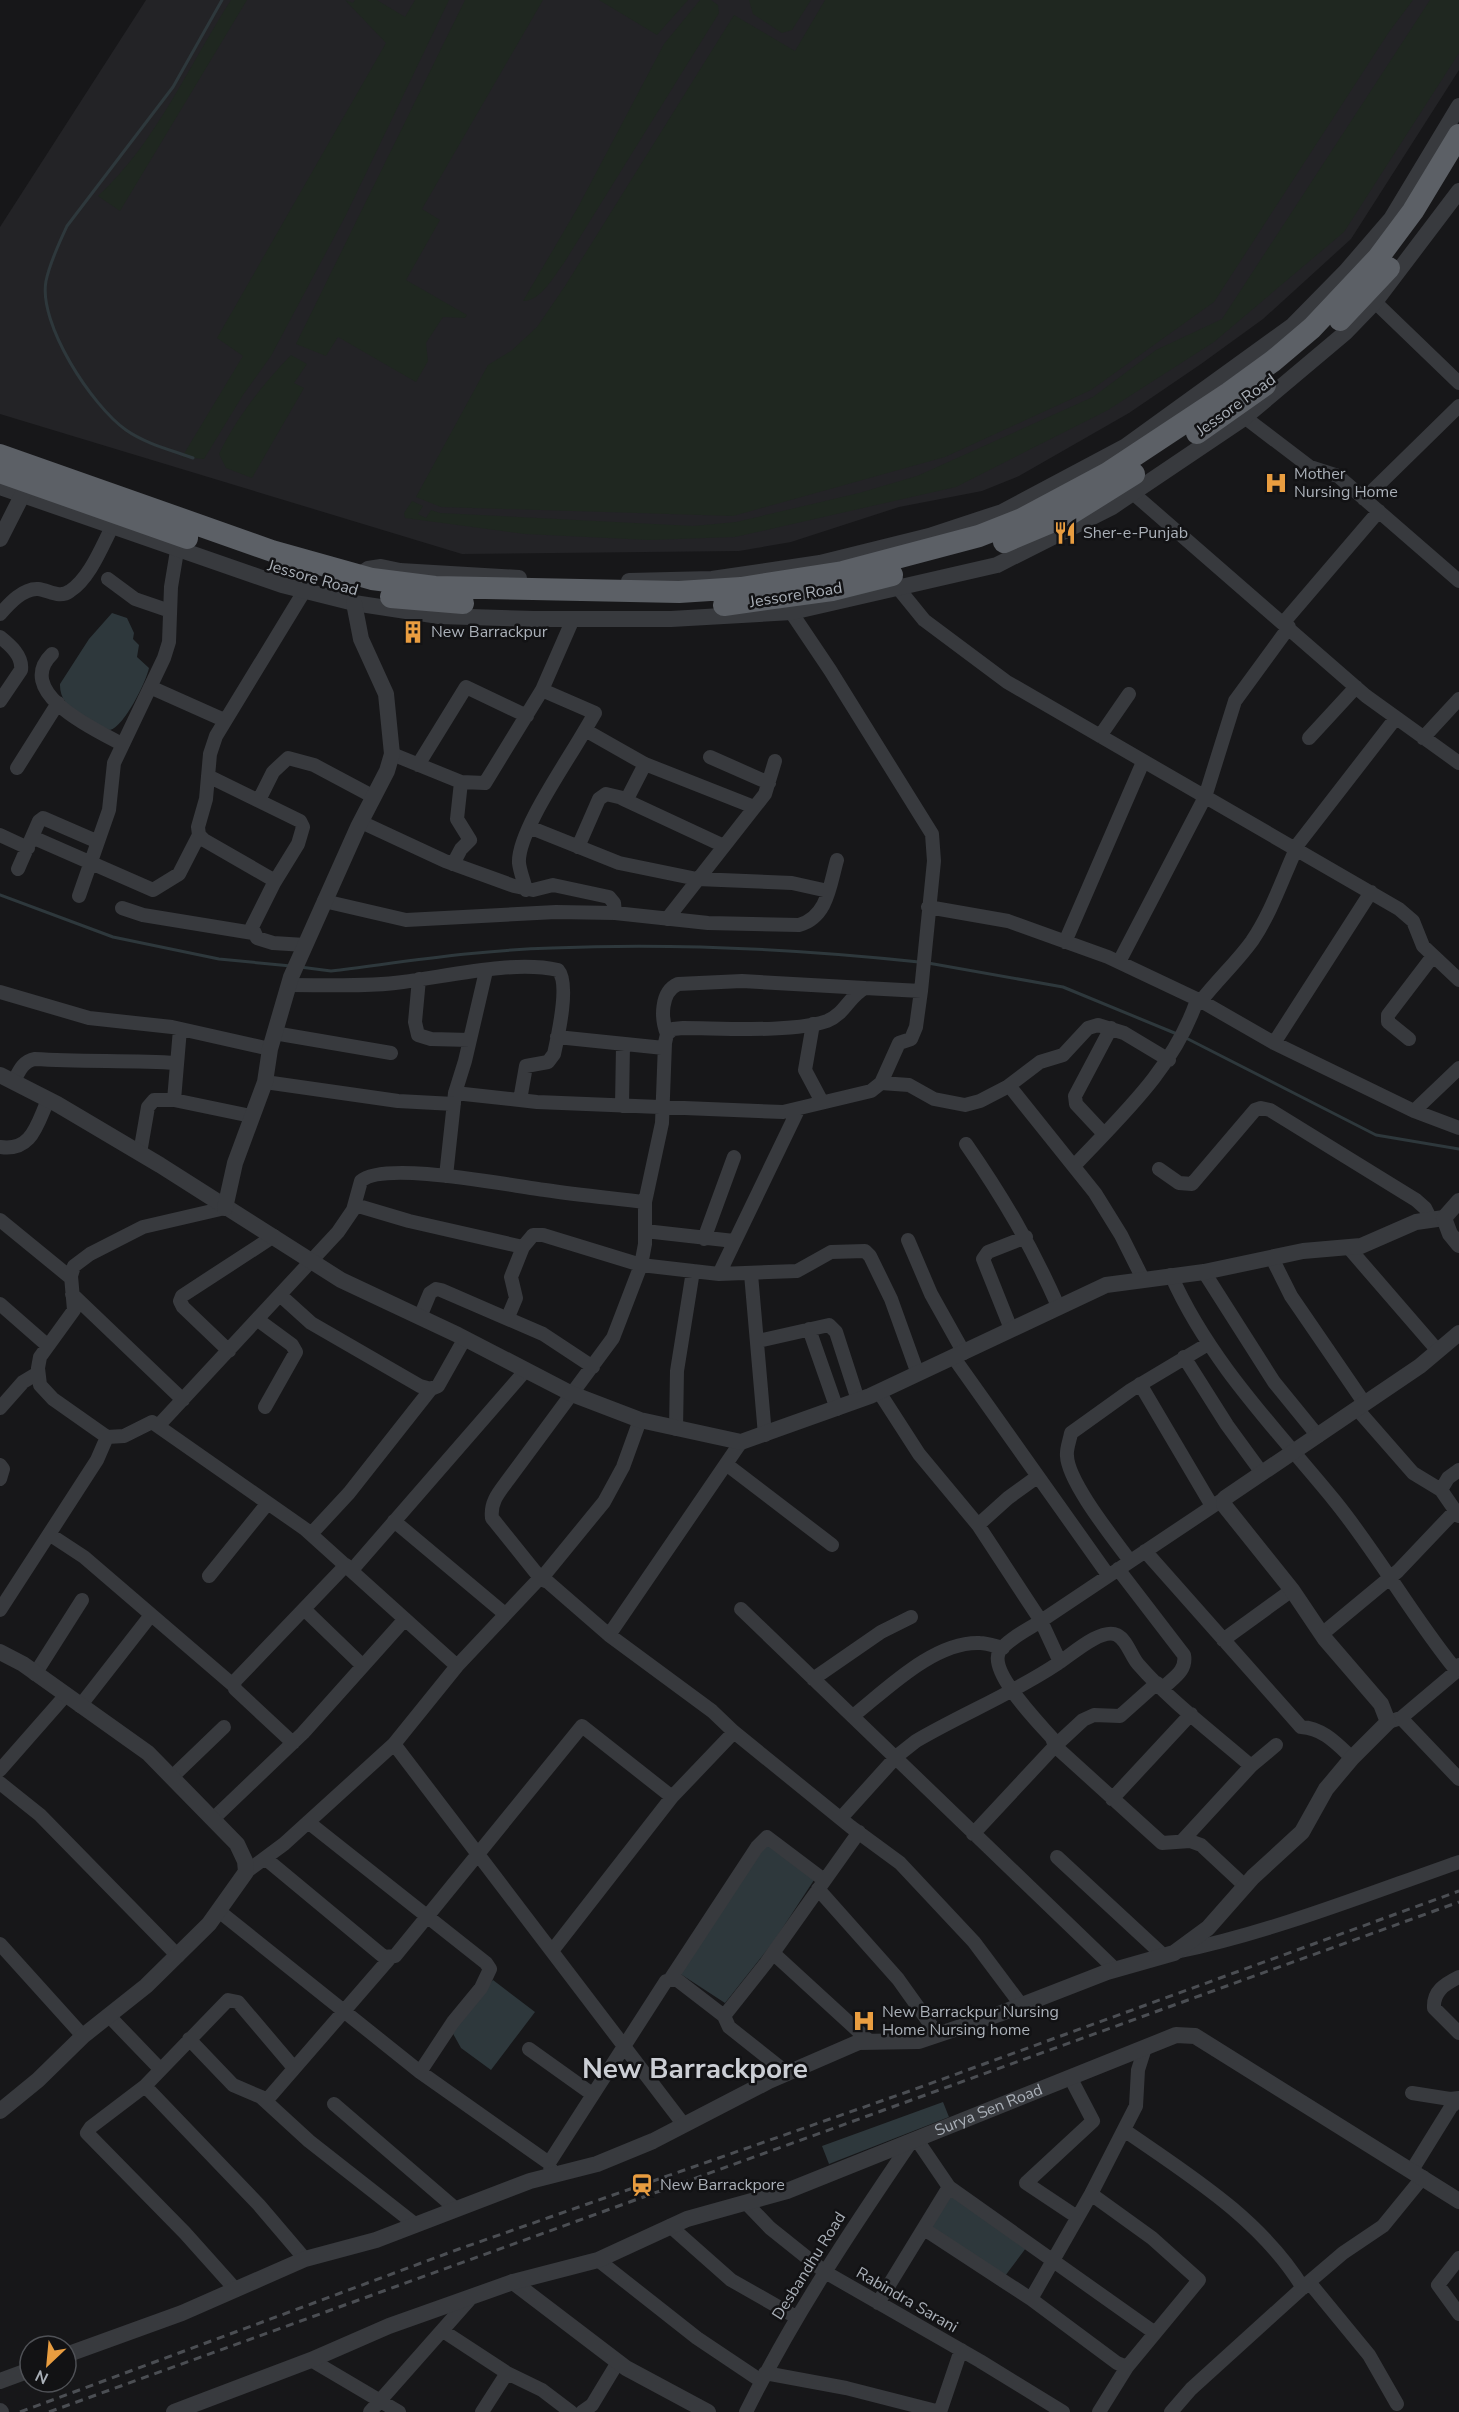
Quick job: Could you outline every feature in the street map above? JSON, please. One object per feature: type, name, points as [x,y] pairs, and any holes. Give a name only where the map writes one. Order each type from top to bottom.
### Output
[{"type":"highway","points":[[0,455],[29,482],[358,576],[435,587],[709,591],[893,567],[1022,519],[1068,496],[1159,441],[1273,361],[1312,328],[1378,258],[1413,211],[1459,135]]},
{"type":"highway","name":"Jessore Road","points":[[0,472],[178,541],[307,585],[431,602],[689,606],[786,605],[860,585],[893,567],[991,547],[1036,530],[1127,488],[1239,413],[1364,297],[1410,241],[1459,165]]},
{"type":"street","points":[[1459,105],[1391,219],[1347,270],[1292,326],[1126,446],[1002,512],[929,536],[893,567],[924,620],[1007,682],[1399,909],[1413,921],[1423,946],[1459,980]]},
{"type":"street","points":[[1459,191],[1375,302],[1345,333],[1239,413],[1310,467],[1338,476],[1459,581]]},
{"type":"street","points":[[1375,302],[1459,383]]},
{"type":"street","points":[[1365,499],[1459,406]]},
{"type":"street","points":[[0,539],[29,482]]},
{"type":"street","points":[[0,488],[29,482],[113,525],[178,541],[170,610],[169,642],[114,763],[109,810],[96,841],[92,865],[79,896]]},
{"type":"street","points":[[1127,488],[1356,687],[1395,719],[1459,763]]},
{"type":"street","points":[[1119,962],[1205,797],[1235,701],[1287,625],[1378,511]]},
{"type":"street","points":[[0,614],[10,603],[30,590],[38,589],[57,594],[70,591],[87,572],[113,525]]},
{"type":"street","points":[[108,579],[135,599],[170,610]]},
{"type":"street","points":[[0,835],[92,865],[147,890],[157,890],[179,874],[199,835],[198,827],[206,799],[210,754],[224,720],[307,585],[354,603],[439,616],[681,619],[786,605],[932,834],[934,861],[921,991],[914,1035],[911,1039],[899,1042],[880,1083],[871,1091],[798,1110],[772,1112],[520,1100],[398,1101],[265,1082]]},
{"type":"street","points":[[225,1208],[235,1163],[265,1082],[272,1041],[290,981],[392,754],[386,694],[361,639],[354,603]]},
{"type":"street","points":[[392,754],[461,782],[485,783],[542,690],[573,619]]},
{"type":"street","points":[[0,636],[16,652],[22,664],[21,670],[0,701]]},
{"type":"street","points":[[52,654],[40,674],[58,703],[69,716],[122,744]]},
{"type":"street","points":[[150,687],[224,720]]},
{"type":"street","points":[[418,765],[466,687],[527,716]]},
{"type":"street","points":[[1309,738],[1356,687]]},
{"type":"street","points":[[526,890],[519,862],[529,827],[595,713],[542,690]]},
{"type":"street","points":[[1100,736],[1129,694]]},
{"type":"street","points":[[1423,738],[1459,699]]},
{"type":"street","points":[[17,768],[58,703]]},
{"type":"street","points":[[1074,1166],[1169,1060],[1199,1000],[1225,970],[1240,957],[1263,923],[1295,849],[1395,719]]},
{"type":"street","points":[[585,730],[645,764],[754,807]]},
{"type":"street","points":[[710,757],[769,783]]},
{"type":"street","points":[[259,800],[273,772],[288,758],[314,765],[374,797]]},
{"type":"street","points":[[667,919],[765,794],[775,761]]},
{"type":"street","points":[[1065,942],[1143,762]]},
{"type":"street","points":[[623,799],[627,799],[631,794],[645,764]]},
{"type":"street","points":[[208,776],[300,822],[303,827],[298,844],[274,883],[252,927],[253,933]]},
{"type":"street","points":[[453,864],[461,849],[470,840],[457,819],[461,782]]},
{"type":"street","points":[[578,847],[602,795],[623,799],[724,846]]},
{"type":"street","points":[[18,869],[43,818],[96,841]]},
{"type":"street","points":[[361,822],[453,864],[526,890],[553,885],[584,890],[612,899],[615,913]]},
{"type":"street","points":[[529,827],[619,863],[658,869],[697,879],[792,884],[828,891]]},
{"type":"street","points":[[199,835],[274,883]]},
{"type":"street","points":[[324,901],[406,920],[545,912],[615,913],[708,923],[799,925],[816,915],[825,904],[837,860]]},
{"type":"street","points":[[1274,1043],[1371,892]]},
{"type":"street","points":[[928,907],[1008,921],[1119,962],[1199,1000],[1274,1043],[1414,1111],[1459,1128]]},
{"type":"street","points":[[122,908],[143,915],[253,933],[264,941],[303,949]]},
{"type":"street","points":[[1409,1039],[1386,1018],[1392,1007],[1433,956]]},
{"type":"street","points":[[290,981],[354,985],[486,971],[548,968],[558,970],[563,975],[563,988],[552,1060],[526,1066],[520,1100]]},
{"type":"street","points":[[446,1176],[454,1099],[486,971]]},
{"type":"street","points":[[419,979],[414,1029],[418,1035],[431,1039],[470,1040]]},
{"type":"street","points":[[921,991],[742,981],[678,984],[670,991],[664,1005],[663,1020],[666,1041],[663,1108],[645,1202],[645,1231],[641,1265],[614,1338],[498,1494],[491,1510],[492,1518],[542,1579],[609,1635],[712,1711],[734,1732],[908,1871],[974,1942],[1022,2006]]},
{"type":"street","points":[[666,1041],[673,1029],[750,1029],[813,1024],[838,1016],[858,992],[865,988]]},
{"type":"street","points":[[0,992],[89,1018],[391,1053]]},
{"type":"street","points":[[813,1024],[805,1070],[822,1102]]},
{"type":"street","points":[[880,1083],[909,1085],[934,1099],[965,1105],[980,1101],[1007,1087],[1040,1062],[1063,1055],[1088,1028],[1098,1025],[1111,1028],[1169,1060]]},
{"type":"street","points":[[1104,1134],[1076,1104],[1075,1096],[1111,1028]]},
{"type":"street","points":[[174,1100],[180,1029]]},
{"type":"street","points":[[557,1037],[623,1045],[666,1041]]},
{"type":"street","points":[[622,1106],[623,1045]]},
{"type":"street","points":[[177,1063],[123,1059],[83,1063],[35,1059],[23,1064],[7,1078],[140,1153],[341,1280],[465,1338],[572,1394],[640,1420],[741,1442],[879,1392],[1106,1285],[1204,1272],[1272,1258],[1361,1246],[1416,1222],[1438,1219],[1459,1201]]},
{"type":"street","points":[[1414,1111],[1459,1068]]},
{"type":"street","points":[[1007,1087],[1017,1094],[1095,1193],[1116,1226],[1143,1279]]},
{"type":"street","points":[[0,1147],[13,1149],[26,1143],[48,1100]]},
{"type":"street","points":[[140,1153],[151,1102],[174,1100],[251,1116]]},
{"type":"street","points":[[1159,1169],[1179,1183],[1192,1184],[1255,1110],[1261,1107],[1270,1110],[1416,1200],[1438,1219],[1459,1245]]},
{"type":"street","points":[[719,1274],[798,1110]]},
{"type":"street","points":[[966,1144],[1003,1197],[1026,1237],[1058,1306]]},
{"type":"street","points":[[704,1239],[734,1157]]},
{"type":"street","points":[[158,1426],[258,1320],[349,1218],[361,1181],[365,1177],[399,1173],[446,1176],[645,1202]]},
{"type":"street","points":[[355,1205],[409,1221],[523,1247]]},
{"type":"street","points":[[225,1208],[143,1227],[90,1254],[74,1266],[70,1278],[74,1310],[40,1357],[38,1373],[40,1385],[53,1399],[106,1437],[124,1436],[152,1422],[158,1426],[310,1534],[457,1666]]},
{"type":"street","points":[[0,1220],[70,1278]]},
{"type":"street","points":[[645,1231],[734,1241]]},
{"type":"street","points":[[508,1317],[516,1298],[511,1277],[523,1247],[532,1235],[543,1235],[641,1265],[719,1274],[797,1271],[831,1252],[865,1251],[870,1256],[891,1299],[918,1374]]},
{"type":"street","points":[[229,1351],[183,1307],[180,1301],[182,1296],[274,1236]]},
{"type":"street","points":[[1011,1329],[983,1259],[988,1252],[1026,1237]]},
{"type":"street","points":[[908,1240],[959,1355],[1037,1478],[1119,1568],[1184,1655],[1186,1663],[1183,1669],[1120,1716],[1094,1715],[1083,1720],[1055,1746],[973,1834]]},
{"type":"street","points":[[1348,1247],[1438,1351]]},
{"type":"street","points":[[1272,1258],[1291,1296],[1361,1406],[1413,1473],[1441,1490],[1457,1514],[1390,1577],[1322,1634]]},
{"type":"street","points":[[676,1429],[677,1371],[693,1271]]},
{"type":"street","points":[[1204,1272],[1274,1382],[1318,1436]]},
{"type":"street","points":[[751,1274],[765,1435]]},
{"type":"street","points":[[1169,1954],[1208,1928],[1245,1886],[1302,1832],[1326,1789],[1352,1758],[1458,1668],[1424,1630],[1390,1577],[1334,1500],[1293,1453],[1208,1344],[1187,1313],[1171,1275]]},
{"type":"street","points":[[420,1317],[430,1293],[436,1289],[508,1317],[543,1334],[593,1367]]},
{"type":"street","points":[[72,1294],[183,1400]]},
{"type":"street","points":[[280,1295],[311,1323],[336,1339],[420,1386],[431,1389]]},
{"type":"street","points":[[0,1304],[48,1346]]},
{"type":"street","points":[[258,1320],[292,1345],[296,1352],[265,1407]]},
{"type":"street","points":[[758,1341],[829,1325],[833,1328],[858,1400]]},
{"type":"street","points":[[810,1329],[837,1408]]},
{"type":"street","points":[[1245,1886],[1201,1845],[1182,1841],[1162,1843],[1055,1746],[1052,1738],[1011,1691],[998,1664],[998,1655],[1002,1647],[1318,1436],[1438,1351],[1459,1333]]},
{"type":"street","points":[[310,1534],[349,1493],[431,1389],[438,1386],[465,1338]]},
{"type":"street","points":[[1119,1568],[1066,1455],[1071,1433],[1140,1384],[1208,1344]]},
{"type":"street","points":[[1184,1357],[1227,1425],[1262,1473]]},
{"type":"street","points":[[233,1685],[394,1521],[526,1370]]},
{"type":"street","points":[[0,1408],[23,1382],[38,1373]]},
{"type":"street","points":[[1140,1384],[1218,1502],[1224,1505],[1292,1590],[1322,1634],[1394,1720],[1459,1779]]},
{"type":"street","points":[[879,1392],[919,1454],[978,1525],[1041,1621],[1060,1662]]},
{"type":"street","points":[[0,2109],[38,2080],[83,2036],[178,1956],[220,1912],[246,1872],[266,1859],[394,1744],[457,1666],[505,1614],[542,1579],[604,1502],[623,1467],[640,1420]]},
{"type":"street","points":[[0,1610],[97,1460],[106,1437]]},
{"type":"street","points":[[609,1635],[741,1442]]},
{"type":"street","points":[[726,1464],[832,1545]]},
{"type":"street","points":[[0,1465],[3,1469],[0,1479]]},
{"type":"street","points":[[1441,1490],[1448,1478],[1459,1470]]},
{"type":"street","points":[[978,1525],[1008,1498],[1037,1478]]},
{"type":"street","points":[[209,1576],[267,1504]]},
{"type":"street","points":[[394,1521],[505,1614]]},
{"type":"street","points":[[49,1534],[84,1557],[233,1685],[293,1743]]},
{"type":"street","points":[[1145,1551],[1301,1727],[1327,1735],[1352,1758]]},
{"type":"street","points":[[1223,1640],[1292,1590]]},
{"type":"street","points":[[35,1674],[82,1600]]},
{"type":"street","points":[[741,1609],[813,1680],[897,1756],[973,1834],[1116,1970]]},
{"type":"street","points":[[305,1610],[363,1666]]},
{"type":"street","points":[[80,1706],[151,1615]]},
{"type":"street","points":[[813,1680],[881,1632],[911,1617]]},
{"type":"street","points":[[213,1819],[293,1743],[405,1619]]},
{"type":"street","points":[[841,1818],[897,1756],[943,1725],[1011,1691],[1060,1662],[1094,1638],[1107,1633],[1116,1634],[1138,1664],[1251,1766]]},
{"type":"street","points":[[853,1716],[909,1671],[942,1652],[980,1643],[1002,1647]]},
{"type":"street","points":[[0,1652],[148,1753],[237,1844],[245,1861],[246,1872]]},
{"type":"street","points":[[0,1770],[65,1696]]},
{"type":"street","points":[[1113,1799],[1191,1714]]},
{"type":"street","points":[[266,2101],[344,2009],[390,1958],[395,1956],[582,1726],[672,1797]]},
{"type":"street","points":[[172,1777],[224,1727]]},
{"type":"street","points":[[552,1951],[672,1797],[734,1732]]},
{"type":"street","points":[[394,1744],[684,2125]]},
{"type":"street","points":[[1182,1841],[1251,1766],[1276,1745]]},
{"type":"street","points":[[0,1783],[40,1815],[178,1956]]},
{"type":"street","points":[[308,1822],[426,1918],[486,1963],[490,1969],[481,1988],[453,2022],[420,2072]]},
{"type":"street","points":[[724,2016],[773,1953],[859,1832]]},
{"type":"street","points":[[551,2169],[592,2094],[666,1981],[671,1978],[758,1847],[767,1837],[821,1885],[898,1979],[938,2035]]},
{"type":"street","points":[[1057,1857],[1169,1954]]},
{"type":"street","points":[[266,1859],[384,1957],[390,1958]]},
{"type":"street","points":[[78,2350],[236,2290],[305,2259],[376,2240],[551,2169],[597,2164],[684,2125],[787,2073],[868,2040],[899,2043],[938,2035],[1022,2006],[1055,1990],[1169,1954],[1211,1945],[1459,1862]]},
{"type":"street","points":[[220,1912],[420,2072],[551,2169]]},
{"type":"street","points":[[0,1944],[83,2036]]},
{"type":"street","points":[[773,1953],[868,2040]]},
{"type":"street","points":[[1459,1977],[1437,1993],[1434,2008],[1459,2033]]},
{"type":"street","points":[[671,1978],[724,2016],[729,2027],[787,2073]]},
{"type":"street","points":[[236,2290],[185,2233],[87,2133],[91,2127],[145,2086],[228,2000],[233,1999],[238,2002],[294,2068]]},
{"type":"street","points":[[109,2016],[160,2069]]},
{"type":"street","name":"Surya Sen Road","points":[[174,2412],[311,2360],[389,2326],[469,2300],[513,2282],[598,2260],[670,2226],[787,2191],[1176,2035],[1195,2036],[1418,2173],[1459,2201]]},
{"type":"street","points":[[189,2039],[233,2085],[266,2101],[309,2140],[416,2225]]},
{"type":"street","points":[[1031,2299],[1091,2194],[1136,2106],[1138,2070],[1145,2048]]},
{"type":"street","points":[[529,2049],[592,2094]]},
{"type":"street","points":[[1070,2077],[1093,2121],[1026,2183],[1077,2217]]},
{"type":"street","points":[[145,2086],[259,2205],[305,2259]]},
{"type":"street","points":[[1412,2093],[1459,2099]]},
{"type":"street","points":[[1171,2412],[1191,2389],[1306,2285],[1343,2253],[1383,2226],[1418,2173],[1451,2107],[1459,2099]]},
{"type":"street","points":[[334,2104],[456,2209]]},
{"type":"street","points":[[1124,2130],[1229,2206],[1278,2252],[1369,2355],[1397,2404]]},
{"type":"street","points":[[914,2141],[949,2187],[1155,2333]]},
{"type":"street","name":"Desbandhu Road","points":[[746,2412],[796,2317],[861,2213],[914,2141]]},
{"type":"street","points":[[878,2303],[949,2187]]},
{"type":"street","points":[[1091,2194],[1152,2238],[1199,2280],[1127,2367],[1099,2412]]},
{"type":"street","name":"Rabindra Sarani","points":[[746,2203],[777,2235],[825,2272],[1063,2412]]},
{"type":"street","points":[[670,2226],[731,2280],[796,2317]]},
{"type":"street","points":[[924,2229],[1031,2299],[1117,2363],[1127,2367]]},
{"type":"street","points":[[1459,2258],[1438,2285],[1459,2314]]},
{"type":"street","points":[[598,2260],[697,2338],[763,2377],[846,2388],[940,2412],[961,2350]]},
{"type":"street","points":[[513,2282],[618,2362],[708,2412]]},
{"type":"street","points":[[370,2412],[469,2300]]},
{"type":"street","points":[[443,2331],[507,2373],[542,2390],[571,2412]]},
{"type":"street","points":[[311,2360],[399,2412]]},
{"type":"street","points":[[582,2412],[592,2405],[618,2362]]},
{"type":"street","points":[[482,2412],[507,2373]]},
{"type":"street","points":[[0,2381],[18,2374]]},
{"type":"shaded area","points":[[146,0],[1459,0],[1459,70],[1351,239],[1263,319],[1201,364],[1129,413],[1019,476],[982,491],[899,507],[791,542],[739,551],[462,554],[0,414],[0,227]]},
{"type":"shaded area","points":[[231,0],[247,0],[120,211],[98,196],[119,175],[154,128]]},
{"type":"shaded area","points":[[345,0],[353,3],[355,0],[377,0],[405,17],[415,0],[449,0],[346,215],[271,356],[243,395],[204,459],[182,457],[243,356],[217,338],[386,43]]},
{"type":"shaded area","points":[[465,0],[543,0],[422,209],[440,220],[406,280],[467,315],[465,318],[443,317],[426,343],[428,361],[416,382],[338,337],[326,356],[296,344]]},
{"type":"shaded area","points":[[599,0],[688,0],[657,35]]},
{"type":"shaded area","points":[[700,0],[711,0],[718,5],[719,13],[564,263],[536,297],[523,301],[577,209],[664,44]]},
{"type":"shaded area","points":[[749,0],[811,0],[792,30],[782,33],[753,14]]},
{"type":"shaded area","points":[[825,0],[1413,0],[1389,32],[1214,302],[1091,390],[945,457],[733,516],[441,507],[416,497],[488,365],[511,351],[537,327],[734,15],[795,51]]},
{"type":"shaded area","points":[[1430,0],[1459,0],[1459,53],[1344,232],[1214,342],[1108,410],[956,487],[735,537],[649,540],[525,534],[405,518],[404,513],[412,501],[423,506],[418,514],[426,518],[431,510],[440,513],[693,526],[736,522],[859,493],[917,476],[1093,397],[1156,350],[1222,319]]},
{"type":"shaded area","points":[[291,355],[307,364],[294,383],[304,388],[252,478],[226,468],[219,454],[233,427],[270,378]]},
{"type":"shaded area","points":[[112,613],[127,618],[134,633],[133,639],[139,645],[137,657],[149,668],[144,683],[128,713],[116,727],[110,730],[70,708],[61,693],[60,684],[89,639]]},
{"type":"shaded area","points":[[768,1842],[816,1877],[774,1941],[725,2003],[679,1973]]},
{"type":"shaded area","points":[[493,1980],[535,2012],[491,2070],[461,2048],[451,2030]]},
{"type":"shaded area","points":[[943,2102],[949,2117],[829,2164],[822,2146]]},
{"type":"shaded area","points":[[952,2194],[1026,2248],[1005,2276],[931,2226]]},
{"type":"waterway","points":[[193,458],[134,435],[112,418],[98,403],[70,363],[59,341],[50,319],[46,299],[46,281],[52,260],[67,226],[173,87],[222,0]]},
{"type":"waterway","points":[[0,895],[113,937],[219,959],[291,966]]},
{"type":"waterway","points":[[300,967],[331,971],[497,951],[644,946],[781,951],[919,962]]},
{"type":"waterway","points":[[928,963],[1063,987],[1177,1034]]},
{"type":"waterway","points":[[1186,1038],[1376,1135],[1459,1149]]},
{"type":"railway","points":[[20,2412],[459,2249],[907,2092],[1459,1891]]},
{"type":"railway","points":[[49,2412],[1459,1902]]},
{"type":"place","name":"Mother Nursing Home","points":[[1276,483]]},
{"type":"place","name":"Sher-e-Punjab","points":[[1065,533]]},
{"type":"place","name":"New Barrackpur","points":[[413,632]]},
{"type":"place","name":"New Barrackpur Nursing Home Nursing home","points":[[864,2021]]},
{"type":"place","name":"New Barrackpore","points":[[642,2185]]},
{"type":"district","name":"New Barrackpore","points":[[695,2069]]}]
